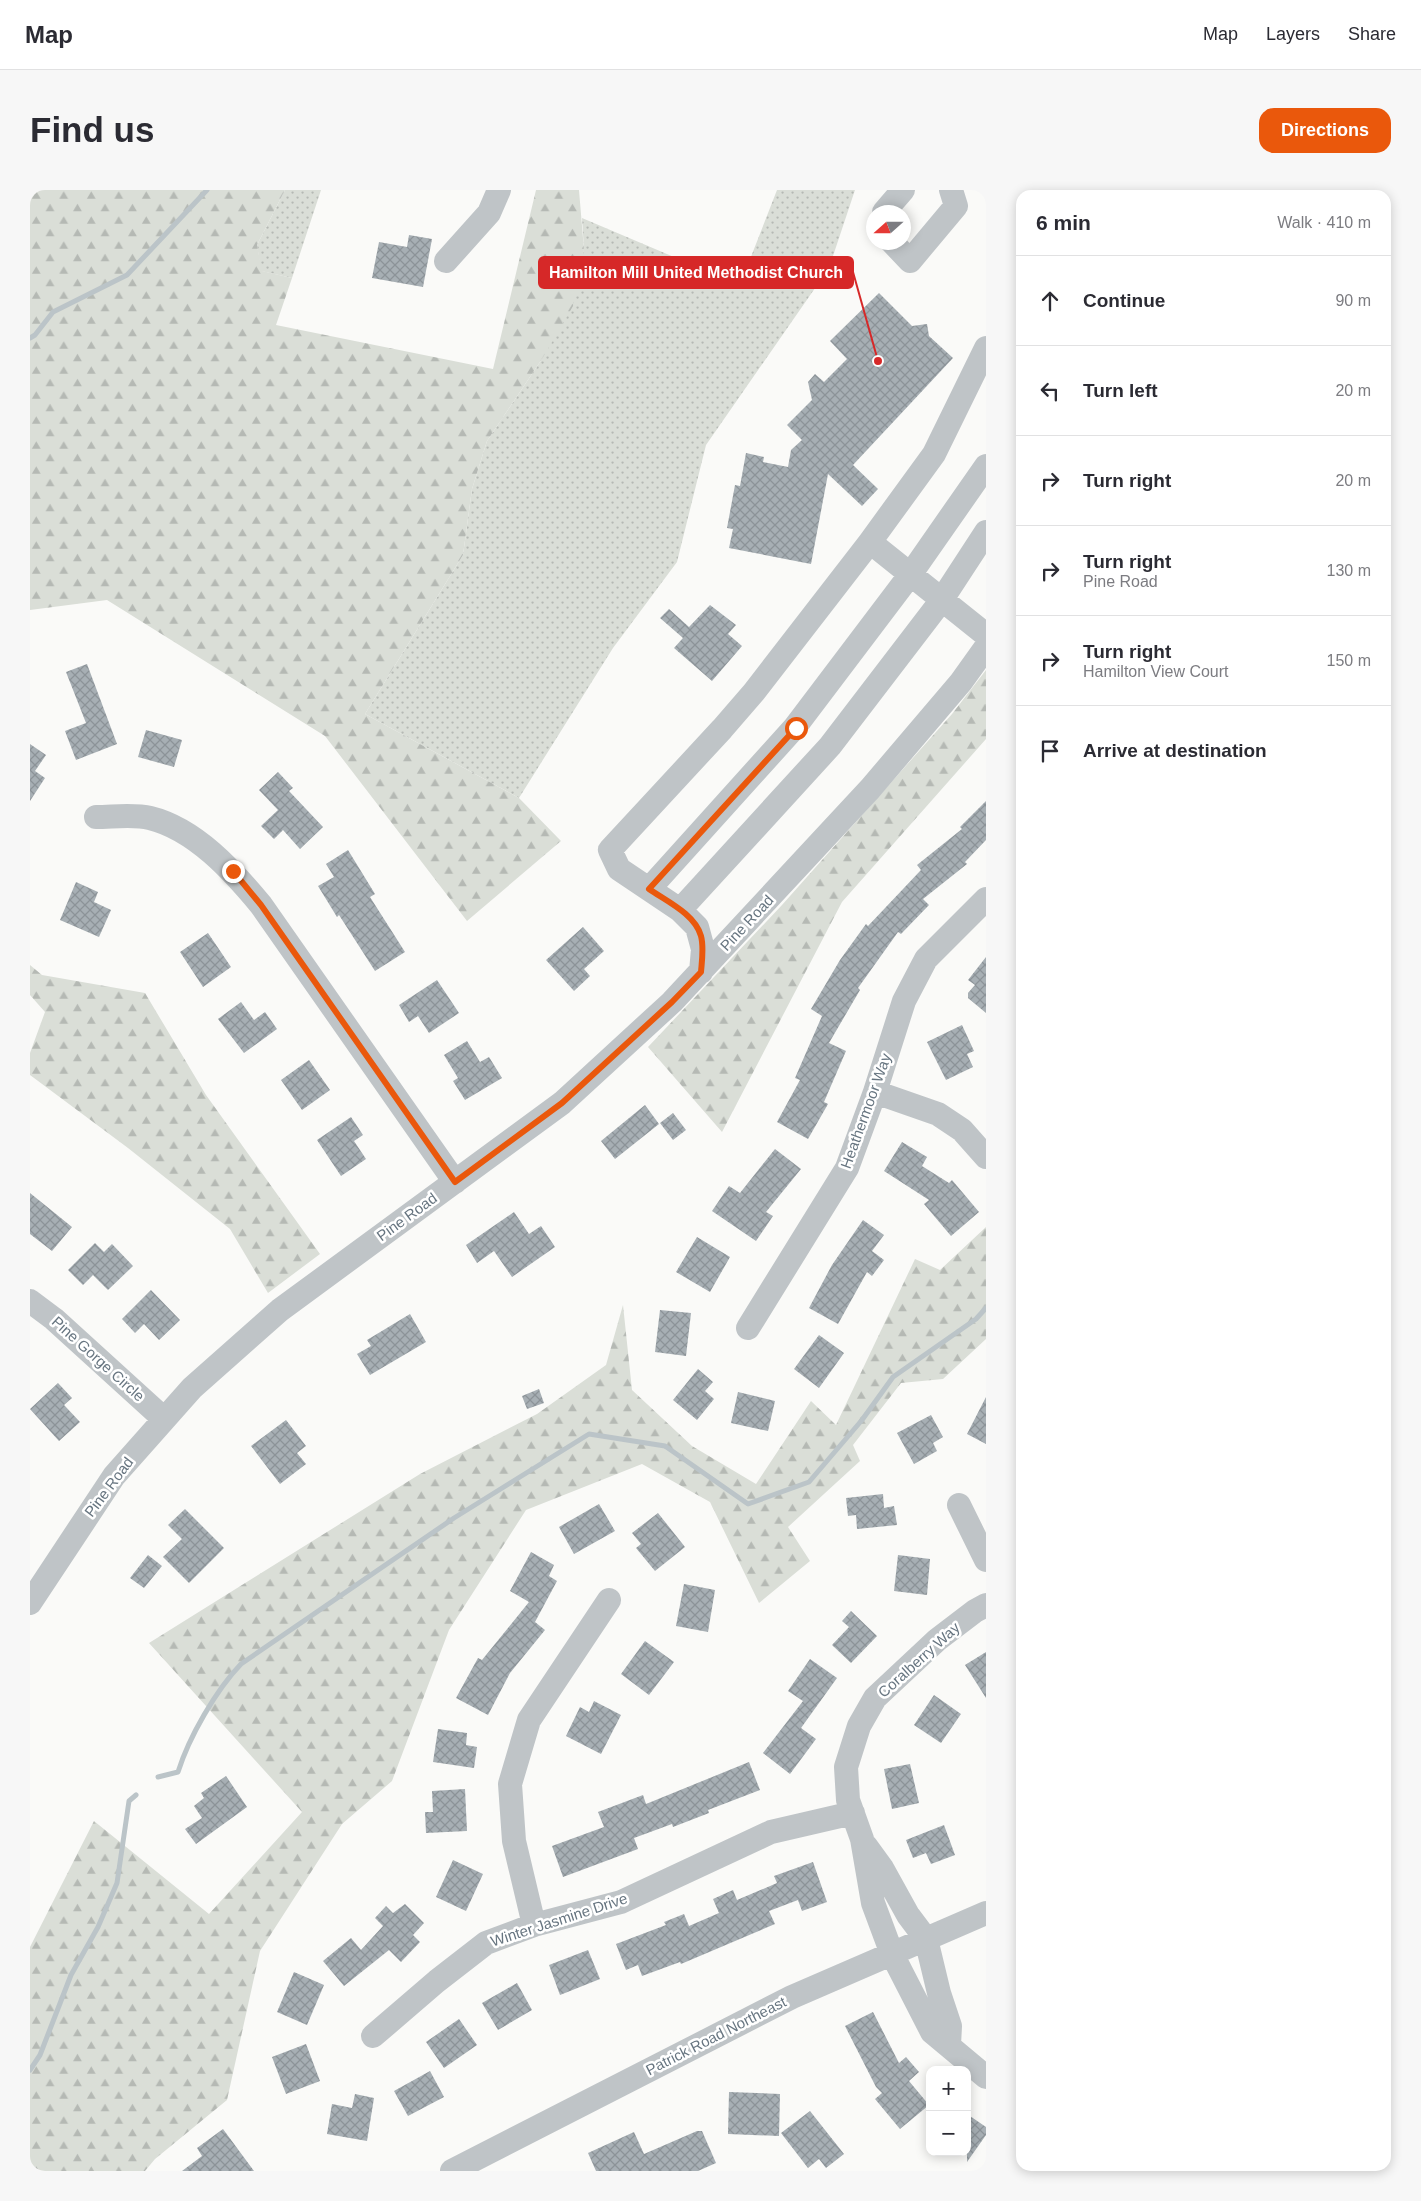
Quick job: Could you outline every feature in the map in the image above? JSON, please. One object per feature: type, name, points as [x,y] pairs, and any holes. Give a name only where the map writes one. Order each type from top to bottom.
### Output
[{"type":"street","points":[[446,261],[489,213],[499,190]]},
{"type":"street","points":[[890,205],[903,190]]},
{"type":"street","points":[[900,250],[910,261],[956,206],[952,190]]},
{"type":"street","points":[[701,972],[701,938],[697,927],[680,910],[619,869],[610,850],[754,692],[870,542],[934,454],[986,348]]},
{"type":"street","points":[[649,889],[796,728],[910,575],[986,466]]},
{"type":"street","points":[[680,910],[830,746],[941,601],[986,532]]},
{"type":"street","points":[[870,542],[941,601],[986,635]]},
{"type":"street","name":"Pine Road","points":[[30,1603],[114,1476],[192,1388],[280,1310],[562,1103],[672,1002],[870,789],[961,682],[986,647]]},
{"type":"street","points":[[96,817],[149,817],[182,830],[233,871],[261,905],[455,1182]]},
{"type":"street","name":"Heathermoor Way","points":[[748,1328],[846,1168],[876,1092],[904,1001],[926,959],[986,900]]},
{"type":"street","points":[[876,1092],[938,1114],[962,1130],[986,1157]]},
{"type":"street","name":"Pine Gorge Circle","points":[[30,1301],[54,1319],[164,1419]]},
{"type":"street","points":[[959,1505],[986,1560]]},
{"type":"street","points":[[534,1925],[514,1841],[510,1784],[529,1720],[609,1600]]},
{"type":"street","name":"Coralberry Way","points":[[986,1605],[974,1611],[936,1640],[875,1698],[859,1726],[846,1767],[848,1800],[862,1839],[873,1902],[892,1954],[932,2032],[986,2078]]},
{"type":"street","name":"Winter Jasmine Drive","points":[[373,2036],[437,1980],[486,1943],[534,1925],[621,1902],[771,1832],[852,1813]]},
{"type":"street","name":"Coralberry Way","points":[[862,1839],[882,1868],[908,1915],[926,1940],[938,1993],[950,2026],[949,2045]]},
{"type":"street","name":"Patrick Road Northeast","points":[[452,2171],[792,1997],[986,1913]]},
{"type":"green space","points":[[30,190],[285,190],[257,245],[262,271],[292,278],[276,325],[493,369],[536,190],[579,190],[584,250],[573,306],[542,359],[487,441],[472,489],[463,555],[365,714],[519,798],[561,841],[467,921],[325,736],[107,600],[30,610]]},
{"type":"green space","points":[[285,190],[321,190],[292,278],[261,271],[257,245]]},
{"type":"green space","points":[[777,190],[855,190],[829,268],[706,445],[677,562],[613,648],[519,798],[365,714],[463,555],[472,489],[487,441],[542,359],[584,250],[582,218],[740,285]]},
{"type":"green space","points":[[986,670],[986,739],[842,902],[722,1132],[648,1047],[782,905],[952,714]]},
{"type":"green space","points":[[30,965],[42,975],[145,993],[206,1095],[320,1254],[268,1293],[230,1229],[128,1148],[30,1075],[30,1053],[45,1012],[30,995]]},
{"type":"green space","points":[[986,1227],[986,1339],[943,1379],[901,1383],[853,1445],[860,1461],[788,1527],[810,1561],[759,1603],[710,1502],[642,1464],[526,1510],[449,1630],[392,1781],[342,1824],[260,1951],[227,2100],[155,2159],[145,2171],[30,2171],[30,1947],[94,1821],[209,1914],[302,1812],[149,1643],[420,1474],[537,1414],[606,1365],[623,1305],[632,1390],[692,1446],[756,1484],[811,1401],[836,1425],[915,1259],[940,1270]]},
{"type":"building","points":[[409,235],[432,239],[423,287],[372,278],[379,242],[407,247]]},
{"type":"building","points":[[879,293],[912,326],[927,324],[929,336],[953,358],[853,465],[878,489],[862,506],[828,474],[811,564],[729,548],[733,529],[727,528],[735,485],[740,486],[746,453],[764,457],[763,462],[788,467],[791,450],[802,440],[787,425],[812,400],[808,382],[815,374],[824,382],[847,359],[830,341]]},
{"type":"building","points":[[710,605],[736,625],[728,634],[742,646],[712,681],[674,648],[683,638],[660,618],[669,609],[689,627]]},
{"type":"building","points":[[87,664],[117,744],[76,760],[65,731],[86,723],[66,672]]},
{"type":"building","points":[[146,730],[182,740],[174,767],[138,757]]},
{"type":"building","points":[[30,744],[46,755],[35,771],[45,778],[30,801]]},
{"type":"building","points":[[278,772],[293,788],[289,791],[323,827],[300,849],[283,830],[274,839],[261,826],[278,810],[259,790]]},
{"type":"building","points":[[986,801],[986,840],[965,862],[967,864],[923,899],[929,905],[901,934],[898,932],[858,988],[860,990],[829,1043],[846,1051],[824,1102],[828,1104],[808,1139],[777,1122],[800,1080],[795,1078],[822,1016],[811,1009],[840,960],[866,924],[868,926],[921,870],[917,865],[962,829],[960,827]]},
{"type":"building","points":[[348,850],[375,894],[370,897],[405,952],[375,971],[318,886],[334,877],[326,864]]},
{"type":"building","points":[[76,882],[98,892],[94,902],[111,910],[99,937],[60,920]]},
{"type":"building","points":[[583,927],[604,951],[584,969],[590,976],[574,991],[546,960]]},
{"type":"building","points":[[208,933],[231,967],[203,987],[180,952]]},
{"type":"building","points":[[986,957],[986,1013],[968,998],[968,993],[975,985],[968,980]]},
{"type":"building","points":[[437,980],[459,1013],[429,1033],[418,1016],[409,1022],[399,1005]]},
{"type":"building","points":[[241,1002],[254,1020],[265,1012],[277,1029],[244,1053],[218,1019]]},
{"type":"building","points":[[962,1025],[974,1051],[967,1054],[973,1067],[946,1080],[927,1042]]},
{"type":"building","points":[[467,1041],[480,1062],[489,1057],[502,1078],[465,1100],[453,1081],[458,1078],[444,1055]]},
{"type":"building","points":[[309,1060],[330,1090],[302,1110],[281,1080]]},
{"type":"building","points":[[645,1105],[659,1124],[615,1159],[601,1141]]},
{"type":"building","points":[[673,1113],[686,1130],[673,1140],[660,1123]]},
{"type":"building","points":[[351,1117],[363,1135],[354,1141],[366,1159],[341,1176],[317,1140]]},
{"type":"building","points":[[902,1142],[927,1157],[922,1166],[949,1183],[952,1180],[979,1212],[951,1236],[924,1204],[929,1200],[884,1171]]},
{"type":"building","points":[[775,1149],[801,1169],[766,1212],[773,1216],[756,1241],[712,1211],[729,1186],[740,1193]]},
{"type":"building","points":[[30,1193],[72,1227],[52,1251],[30,1234]]},
{"type":"building","points":[[514,1212],[529,1234],[541,1226],[555,1247],[512,1277],[494,1251],[477,1263],[466,1245]]},
{"type":"building","points":[[863,1220],[884,1235],[872,1251],[884,1260],[872,1276],[867,1272],[838,1324],[809,1308],[832,1265]]},
{"type":"building","points":[[697,1237],[730,1257],[710,1292],[676,1272]]},
{"type":"building","points":[[95,1243],[104,1252],[112,1244],[133,1266],[108,1290],[93,1275],[83,1285],[68,1270]]},
{"type":"building","points":[[151,1290],[180,1320],[159,1340],[144,1324],[135,1333],[122,1319]]},
{"type":"building","points":[[660,1310],[691,1313],[686,1356],[655,1352]]},
{"type":"building","points":[[410,1314],[426,1342],[370,1375],[357,1354],[371,1346],[367,1340]]},
{"type":"building","points":[[819,1335],[844,1353],[819,1388],[794,1369]]},
{"type":"building","points":[[698,1369],[713,1382],[705,1391],[714,1399],[697,1420],[673,1400]]},
{"type":"building","points":[[58,1383],[72,1398],[64,1405],[80,1422],[59,1441],[30,1409]]},
{"type":"building","points":[[539,1389],[544,1403],[527,1409],[522,1396]]},
{"type":"building","points":[[738,1392],[775,1401],[768,1431],[731,1423]]},
{"type":"building","points":[[986,1397],[986,1444],[967,1434]]},
{"type":"building","points":[[931,1415],[943,1437],[933,1443],[937,1451],[914,1464],[897,1433]]},
{"type":"building","points":[[286,1420],[306,1446],[297,1453],[306,1464],[280,1484],[251,1446]]},
{"type":"building","points":[[883,1494],[884,1508],[894,1506],[897,1525],[857,1529],[856,1515],[848,1516],[846,1498]]},
{"type":"building","points":[[599,1504],[615,1531],[574,1554],[559,1527]]},
{"type":"building","points":[[185,1509],[224,1548],[189,1583],[163,1557],[182,1539],[168,1525]]},
{"type":"building","points":[[658,1513],[685,1547],[655,1571],[636,1548],[641,1544],[632,1533]]},
{"type":"building","points":[[531,1552],[554,1565],[549,1576],[557,1581],[535,1622],[545,1630],[510,1673],[488,1715],[456,1698],[478,1658],[482,1660],[529,1602],[510,1591]]},
{"type":"building","points":[[148,1555],[162,1566],[144,1588],[130,1578]]},
{"type":"building","points":[[898,1555],[930,1559],[927,1595],[894,1591]]},
{"type":"building","points":[[684,1584],[715,1590],[708,1632],[676,1626]]},
{"type":"building","points":[[851,1611],[877,1636],[851,1663],[832,1645],[849,1627],[842,1621]]},
{"type":"building","points":[[645,1641],[674,1662],[649,1695],[621,1674]]},
{"type":"building","points":[[986,1652],[986,1698],[965,1665]]},
{"type":"building","points":[[810,1659],[837,1678],[801,1728],[816,1739],[790,1774],[763,1753],[803,1701],[788,1691]]},
{"type":"building","points":[[934,1695],[961,1714],[941,1743],[914,1725]]},
{"type":"building","points":[[594,1701],[621,1715],[601,1754],[566,1736],[580,1707],[589,1712]]},
{"type":"building","points":[[438,1729],[467,1733],[466,1745],[477,1747],[474,1768],[433,1762]]},
{"type":"building","points":[[749,1762],[760,1790],[708,1810],[709,1813],[673,1827],[672,1824],[634,1838],[638,1849],[563,1877],[552,1846],[604,1827],[598,1812],[643,1795],[646,1804]]},
{"type":"building","points":[[910,1764],[919,1803],[892,1809],[884,1769]]},
{"type":"building","points":[[226,1776],[247,1807],[196,1844],[185,1829],[202,1818],[194,1806],[204,1798],[201,1793]]},
{"type":"building","points":[[465,1789],[467,1831],[426,1833],[425,1812],[433,1812],[432,1791]]},
{"type":"building","points":[[944,1825],[955,1855],[931,1864],[926,1853],[913,1858],[906,1840]]},
{"type":"building","points":[[453,1860],[483,1874],[466,1911],[436,1897]]},
{"type":"building","points":[[813,1862],[827,1902],[802,1911],[798,1900],[769,1911],[775,1924],[681,1964],[680,1962],[642,1976],[638,1965],[626,1970],[616,1944],[666,1925],[664,1922],[684,1914],[689,1926],[719,1913],[713,1899],[733,1890],[737,1900],[777,1883],[774,1876]]},
{"type":"building","points":[[405,1904],[424,1923],[413,1935],[420,1942],[401,1962],[389,1950],[344,1986],[323,1961],[351,1938],[361,1950],[383,1926],[375,1918],[386,1906],[393,1913]]},
{"type":"building","points":[[588,1950],[600,1979],[560,1995],[549,1965]]},
{"type":"building","points":[[294,1972],[324,1985],[307,2025],[277,2012]]},
{"type":"building","points":[[517,1983],[532,2010],[498,2030],[482,2003]]},
{"type":"building","points":[[873,2012],[899,2063],[906,2057],[919,2072],[909,2081],[926,2101],[926,2107],[900,2129],[875,2099],[882,2093],[876,2087],[845,2026]]},
{"type":"building","points":[[459,2019],[477,2045],[444,2068],[426,2042]]},
{"type":"building","points":[[306,2044],[320,2081],[286,2094],[272,2057]]},
{"type":"building","points":[[430,2071],[444,2097],[408,2116],[394,2091]]},
{"type":"building","points":[[729,2092],[780,2094],[779,2136],[728,2134]]},
{"type":"building","points":[[355,2094],[374,2098],[367,2141],[327,2134],[332,2104],[352,2108]]},
{"type":"building","points":[[810,2111],[844,2154],[826,2168],[819,2159],[808,2168],[781,2133]]},
{"type":"building","points":[[971,2117],[986,2127],[986,2135],[967,2162],[967,2156],[971,2156]]},
{"type":"building","points":[[223,2129],[254,2171],[182,2171],[202,2156],[197,2148]]},
{"type":"building","points":[[697,2131],[702,2131],[716,2163],[698,2171],[596,2171],[588,2153],[634,2132],[644,2154]]},
{"type":"waterway","points":[[30,338],[35,335],[53,312],[127,275],[207,190]]},
{"type":"waterway","points":[[158,1777],[178,1772],[189,1744],[204,1715],[222,1687],[241,1664],[454,1518],[589,1434],[665,1446],[748,1504],[809,1482],[862,1420],[893,1377],[976,1319],[986,1308]]},
{"type":"waterway","points":[[30,2070],[40,2055],[71,1975],[98,1927],[117,1883],[129,1801],[136,1795]]},
{"type":"place","name":"Hamilton Mill United Methodist Church","points":[[878,361]]},
{"type":"route","points":[[233,871],[261,905],[455,1182],[562,1103],[672,1002],[701,972],[702,949],[697,927],[680,910],[649,889],[796,728]]}]
